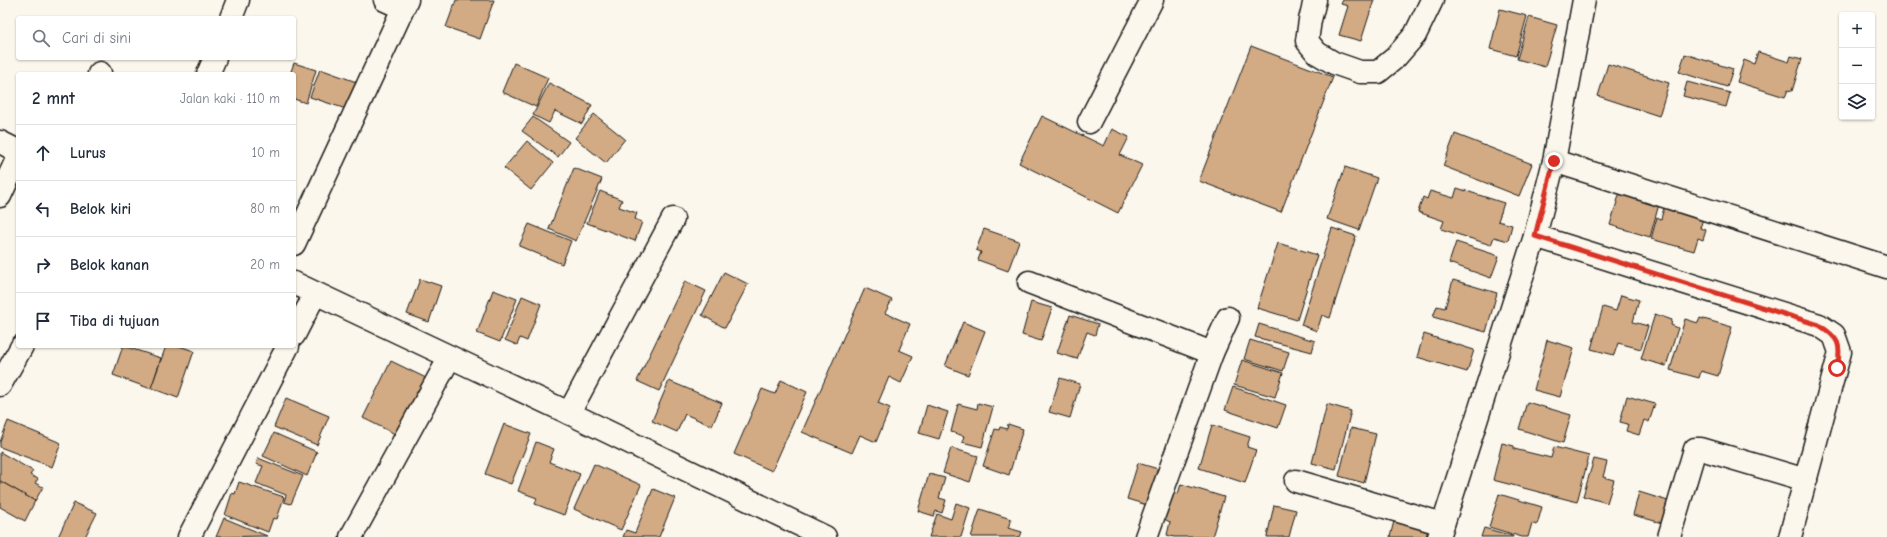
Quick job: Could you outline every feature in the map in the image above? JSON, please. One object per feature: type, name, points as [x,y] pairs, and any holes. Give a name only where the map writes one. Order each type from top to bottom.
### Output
[{"type":"street","points":[[232,16],[238,0]]},
{"type":"street","points":[[1089,122],[1152,0]]},
{"type":"street","points":[[1315,0],[1307,41],[1317,53],[1334,63],[1360,72],[1378,72],[1395,58],[1415,35],[1432,0]]},
{"type":"street","points":[[1296,481],[1441,531],[1535,236],[1554,161],[1584,0]]},
{"type":"street","points":[[296,239],[398,3]]},
{"type":"street","points":[[209,72],[214,60]]},
{"type":"street","points":[[0,142],[16,150]]},
{"type":"street","points":[[0,196],[16,161]]},
{"type":"street","points":[[1554,161],[1887,267]]},
{"type":"street","points":[[569,413],[673,219]]},
{"type":"street","points":[[1535,236],[1819,325],[1834,335],[1840,352],[1790,537]]},
{"type":"street","points":[[1029,282],[1212,353]]},
{"type":"street","points":[[296,284],[569,413],[824,537]]},
{"type":"street","points":[[296,331],[315,294]]},
{"type":"street","points":[[1146,537],[1212,353],[1228,318]]},
{"type":"street","points":[[0,385],[21,348]]},
{"type":"street","points":[[189,537],[287,348]]},
{"type":"street","points":[[351,537],[450,357]]},
{"type":"street","points":[[1669,537],[1695,449],[1701,449],[1806,480]]},
{"type":"building","points":[[456,0],[494,0],[480,39],[446,27]]},
{"type":"building","points":[[1343,0],[1374,0],[1361,41],[1339,35],[1348,6],[1341,4]]},
{"type":"building","points":[[1500,9],[1527,16],[1516,56],[1490,49]]},
{"type":"building","points":[[1529,17],[1557,25],[1545,67],[1517,59]]},
{"type":"building","points":[[1251,46],[1333,77],[1281,212],[1199,181]]},
{"type":"building","points":[[1758,52],[1789,62],[1791,56],[1802,59],[1792,91],[1788,90],[1785,97],[1737,82],[1744,60],[1754,64]]},
{"type":"building","points":[[1685,54],[1733,69],[1727,87],[1679,72]]},
{"type":"building","points":[[294,63],[316,70],[306,103],[296,100],[296,72],[291,72]]},
{"type":"building","points":[[514,63],[548,78],[536,107],[502,92]]},
{"type":"building","points":[[1608,64],[1669,83],[1659,116],[1598,96]]},
{"type":"building","points":[[320,69],[362,84],[352,111],[310,97]]},
{"type":"building","points":[[1687,82],[1730,93],[1726,107],[1683,96]]},
{"type":"building","points":[[549,83],[592,105],[582,124],[555,111],[549,123],[533,115]]},
{"type":"building","points":[[594,114],[625,139],[606,163],[575,138]]},
{"type":"building","points":[[1042,116],[1104,146],[1112,129],[1129,137],[1120,155],[1142,165],[1118,213],[1019,163]]},
{"type":"building","points":[[533,117],[569,142],[558,157],[522,131]]},
{"type":"building","points":[[1455,134],[1532,164],[1519,196],[1443,166]]},
{"type":"building","points":[[527,141],[553,163],[531,190],[504,168]]},
{"type":"building","points":[[1345,167],[1377,178],[1359,230],[1327,219]]},
{"type":"building","points":[[574,168],[602,179],[576,241],[549,229]]},
{"type":"building","points":[[1457,188],[1504,203],[1498,221],[1512,225],[1508,241],[1494,237],[1491,245],[1441,229],[1444,221],[1418,212],[1423,197],[1427,199],[1430,191],[1454,198]]},
{"type":"building","points":[[600,191],[622,200],[619,207],[637,213],[635,219],[642,222],[635,241],[587,223]]},
{"type":"building","points":[[1620,192],[1659,204],[1650,237],[1610,225]]},
{"type":"building","points":[[1664,208],[1703,219],[1700,228],[1706,230],[1703,240],[1698,238],[1694,251],[1651,239],[1657,217],[1661,219]]},
{"type":"building","points":[[529,224],[571,241],[562,264],[519,246]]},
{"type":"building","points":[[1332,228],[1356,236],[1330,318],[1322,315],[1317,331],[1301,325]]},
{"type":"building","points":[[984,229],[1019,241],[1008,271],[978,260],[981,252],[976,250]]},
{"type":"building","points":[[1456,242],[1499,256],[1491,278],[1449,263]]},
{"type":"building","points":[[1278,243],[1317,255],[1297,320],[1257,308]]},
{"type":"building","points":[[724,272],[748,284],[725,328],[702,315]]},
{"type":"building","points":[[420,279],[441,286],[429,322],[407,314]]},
{"type":"building","points":[[1453,280],[1497,293],[1486,332],[1433,317],[1437,306],[1445,308]]},
{"type":"building","points":[[685,281],[706,291],[659,391],[637,381]]},
{"type":"building","points":[[865,288],[892,300],[885,313],[910,324],[899,350],[913,356],[901,383],[889,377],[878,403],[890,408],[876,442],[860,435],[852,453],[802,432]]},
{"type":"building","points":[[493,290],[517,299],[500,342],[477,333]]},
{"type":"building","points":[[1621,295],[1639,300],[1633,322],[1648,326],[1641,349],[1618,343],[1614,355],[1591,349],[1603,307],[1616,311]]},
{"type":"building","points":[[522,296],[541,304],[527,341],[520,338],[517,345],[505,340]]},
{"type":"building","points":[[1031,302],[1052,308],[1041,341],[1022,335]]},
{"type":"building","points":[[1655,314],[1672,320],[1671,325],[1678,328],[1666,366],[1641,359]]},
{"type":"building","points":[[1070,315],[1098,324],[1095,335],[1087,332],[1077,359],[1057,353]]},
{"type":"building","points":[[1700,318],[1732,327],[1718,376],[1701,371],[1699,378],[1670,370],[1685,319],[1698,323]]},
{"type":"building","points":[[963,322],[985,331],[968,375],[945,366]]},
{"type":"building","points":[[1259,324],[1315,341],[1312,352],[1255,337]]},
{"type":"building","points":[[1424,334],[1474,350],[1467,372],[1417,357]]},
{"type":"building","points":[[1250,340],[1289,352],[1283,371],[1244,359]]},
{"type":"building","points":[[1547,340],[1574,348],[1560,397],[1534,390]]},
{"type":"building","points":[[122,348],[129,348],[161,358],[151,389],[113,375]]},
{"type":"building","points":[[165,348],[185,348],[194,351],[178,398],[151,388]]},
{"type":"building","points":[[1242,360],[1283,373],[1275,397],[1234,385]]},
{"type":"building","points":[[391,361],[428,379],[399,436],[363,418]]},
{"type":"building","points":[[1060,378],[1080,384],[1070,418],[1049,412]]},
{"type":"building","points":[[781,380],[807,392],[772,471],[734,454],[762,389],[775,394]]},
{"type":"building","points":[[669,381],[722,403],[712,426],[685,414],[677,432],[652,421]]},
{"type":"building","points":[[1233,387],[1286,405],[1278,428],[1225,410]]},
{"type":"building","points":[[1627,396],[1655,404],[1649,422],[1644,420],[1639,435],[1626,431],[1628,424],[1620,422]]},
{"type":"building","points":[[286,398],[329,416],[317,445],[274,427]]},
{"type":"building","points":[[1527,402],[1571,415],[1563,443],[1519,429]]},
{"type":"building","points":[[978,403],[993,407],[982,447],[962,442],[964,436],[951,432],[958,404],[977,409]]},
{"type":"building","points":[[1327,404],[1351,411],[1336,469],[1312,463]]},
{"type":"building","points":[[927,405],[948,412],[939,439],[919,433]]},
{"type":"building","points":[[8,421],[61,443],[52,467],[0,447],[0,442]]},
{"type":"building","points":[[504,424],[531,434],[511,484],[485,474]]},
{"type":"building","points":[[1008,424],[1023,429],[1009,475],[983,466],[995,429],[999,430],[1000,427],[1007,429]]},
{"type":"building","points":[[1212,425],[1250,437],[1247,447],[1256,450],[1245,483],[1199,468]]},
{"type":"building","points":[[1351,428],[1376,434],[1364,483],[1339,476]]},
{"type":"building","points":[[274,433],[317,452],[307,476],[263,456]]},
{"type":"building","points":[[536,442],[554,449],[549,462],[580,474],[564,515],[535,504],[537,498],[518,491]]},
{"type":"building","points":[[1502,443],[1514,446],[1514,449],[1551,458],[1554,447],[1589,456],[1577,502],[1493,480]]},
{"type":"building","points":[[951,448],[978,456],[970,482],[943,473]]},
{"type":"building","points":[[0,452],[33,471],[30,475],[38,479],[35,483],[43,487],[35,501],[0,481]]},
{"type":"building","points":[[258,458],[303,476],[291,504],[284,502],[286,495],[256,483],[263,466],[256,464]]},
{"type":"building","points":[[1594,459],[1607,462],[1603,477],[1614,480],[1607,503],[1583,496]]},
{"type":"building","points":[[1138,463],[1158,469],[1147,505],[1127,499]]},
{"type":"building","points":[[594,464],[641,485],[621,530],[574,509]]},
{"type":"building","points":[[929,474],[945,478],[939,498],[946,500],[942,513],[936,511],[934,516],[918,511]]},
{"type":"building","points":[[0,481],[35,501],[25,521],[0,507]]},
{"type":"building","points":[[239,482],[284,497],[277,519],[273,518],[268,532],[225,515],[232,493],[235,494]]},
{"type":"building","points":[[1181,484],[1224,497],[1212,537],[1174,537],[1167,535],[1170,522],[1164,519],[1172,492],[1178,494]]},
{"type":"building","points":[[653,489],[675,498],[659,537],[623,537],[626,530],[635,533]]},
{"type":"building","points":[[1639,492],[1668,501],[1662,523],[1633,515]]},
{"type":"building","points":[[1499,494],[1542,507],[1537,525],[1532,523],[1528,537],[1522,537],[1489,527]]},
{"type":"building","points":[[74,503],[97,513],[85,537],[58,537]]},
{"type":"building","points":[[956,503],[970,508],[961,537],[929,537],[937,514],[951,519]]},
{"type":"building","points":[[1274,505],[1296,510],[1289,537],[1267,537]]},
{"type":"building","points":[[980,509],[1011,519],[1008,528],[1022,532],[1020,537],[971,537]]},
{"type":"building","points":[[1395,517],[1429,526],[1426,537],[1390,537]]},
{"type":"building","points":[[224,518],[267,536],[216,537]]},
{"type":"building","points":[[1484,528],[1513,536],[1513,537],[1481,537]]},
{"type":"route","points":[[1554,161],[1535,236],[1819,325],[1834,335],[1840,352],[1837,368]]}]
